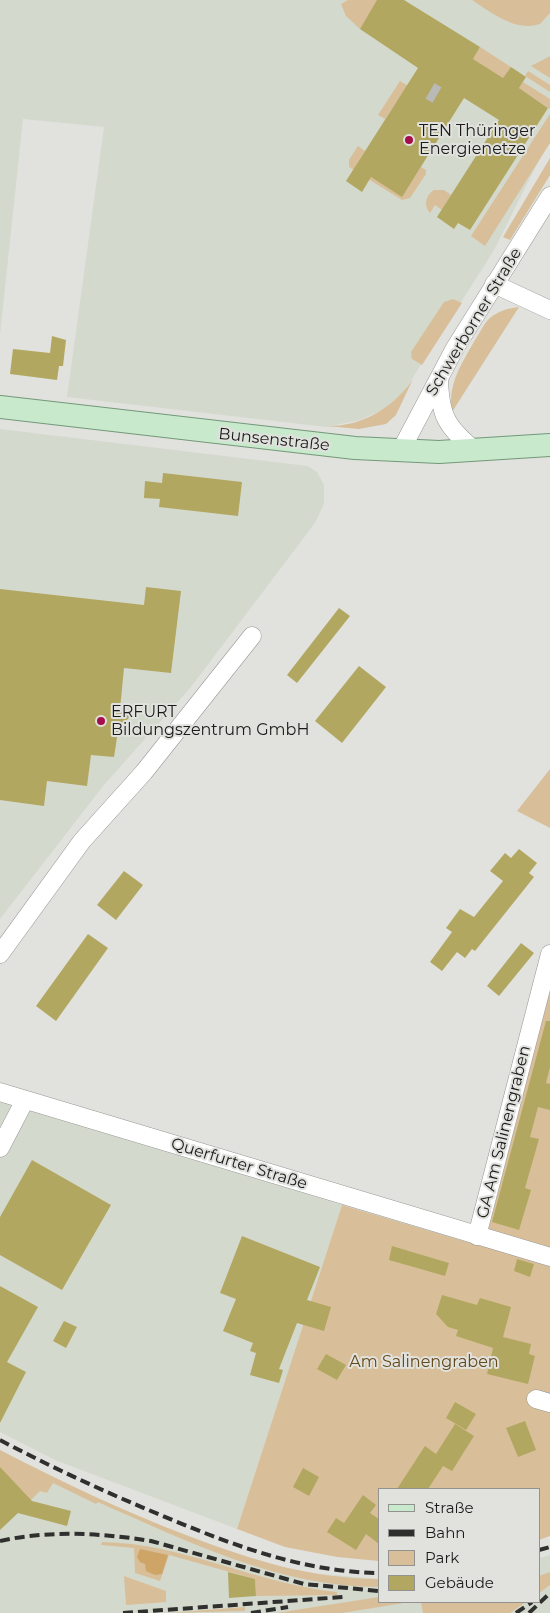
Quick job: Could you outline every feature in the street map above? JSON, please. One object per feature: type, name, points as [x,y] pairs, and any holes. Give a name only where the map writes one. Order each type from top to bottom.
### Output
[{"type":"main road","name":"Bunsenstraße","points":[[0,408],[235,428],[340,447],[439,452],[550,445]]},
{"type":"street","name":"Schwerborner Straße","points":[[401,450],[439,379],[494,284],[550,196]]},
{"type":"street","points":[[494,284],[550,310]]},
{"type":"street","points":[[439,379],[440,403],[447,424],[472,449]]},
{"type":"street","points":[[0,954],[82,841],[144,772],[252,636]]},
{"type":"street","name":"GA Am Salinengraben","points":[[550,954],[477,1236],[550,1257]]},
{"type":"street","name":"Querfurter Straße","points":[[0,1092],[477,1236]]},
{"type":"street","points":[[0,1148],[25,1100]]},
{"type":"shaded area","points":[[0,0],[550,0],[550,138],[493,252],[403,393],[386,408],[360,420],[326,427],[67,397],[104,127],[23,119],[0,335]]},
{"type":"shaded area","points":[[0,429],[308,466],[317,472],[324,485],[324,504],[315,523],[191,687],[104,785],[0,919]]},
{"type":"shaded area","points":[[0,1098],[342,1205],[237,1529],[55,1460],[0,1432]]},
{"type":"shaded area","points":[[0,1450],[55,1479],[144,1519],[255,1561],[301,1572],[378,1579],[378,1603],[540,1603],[540,1558],[550,1555],[550,1613],[0,1613]]},
{"type":"shaded area","points":[[140,1549],[168,1555],[162,1574],[155,1575],[146,1571],[145,1564],[140,1562],[137,1557]]},
{"type":"green space","points":[[348,0],[378,0],[360,29],[346,16],[341,4]]},
{"type":"green space","points":[[472,0],[550,0],[550,13],[540,24],[522,25],[504,20]]},
{"type":"green space","points":[[480,47],[511,67],[503,79],[473,59]]},
{"type":"green space","points":[[550,56],[550,78],[531,66]]},
{"type":"green space","points":[[528,71],[550,85],[550,92],[525,76]]},
{"type":"green space","points":[[400,81],[426,97],[424,100],[405,89],[385,119],[378,115]]},
{"type":"green space","points":[[523,82],[550,99],[550,109],[519,88]]},
{"type":"green space","points":[[550,114],[550,143],[485,246],[471,236]]},
{"type":"green space","points":[[358,146],[365,151],[355,167],[402,196],[421,167],[426,170],[426,174],[410,198],[402,200],[349,167],[349,160]]},
{"type":"green space","points":[[550,158],[550,175],[510,240],[503,237]]},
{"type":"green space","points":[[434,190],[444,190],[451,195],[442,210],[435,205],[430,213],[426,200]]},
{"type":"green space","points":[[453,299],[462,303],[422,365],[412,359],[411,352],[444,302]]},
{"type":"green space","points":[[519,307],[452,412],[452,393],[457,374],[484,325],[496,313]]},
{"type":"green space","points":[[413,379],[396,415],[386,424],[359,429],[326,426],[352,423],[376,414],[396,399]]},
{"type":"green space","points":[[550,769],[550,828],[517,811]]},
{"type":"green space","name":"Am Salinengraben","points":[[550,990],[550,1536],[540,1540],[540,1488],[378,1488],[378,1561],[337,1557],[285,1547],[237,1529],[342,1205],[484,1247]]},
{"type":"green space","points":[[0,1450],[118,1507],[215,1546],[260,1561],[305,1572],[378,1579],[378,1587],[342,1585],[305,1579],[234,1559],[165,1532],[98,1502],[96,1504],[53,1483],[47,1493],[40,1491],[22,1509],[0,1486]]},
{"type":"green space","points":[[102,1542],[162,1549],[278,1581],[307,1588],[337,1592],[337,1595],[256,1596],[255,1579],[169,1555],[160,1581],[135,1573],[134,1548],[101,1545]]},
{"type":"green space","points":[[550,1572],[550,1585],[540,1592],[540,1576]]},
{"type":"green space","points":[[124,1576],[166,1591],[166,1602],[126,1605]]},
{"type":"green space","points":[[378,1597],[378,1603],[404,1603],[342,1613],[276,1613]]},
{"type":"green space","points":[[421,1603],[525,1603],[510,1613],[423,1613]]},
{"type":"green space","points":[[245,1607],[245,1611],[167,1613]]},
{"type":"building","points":[[377,0],[404,0],[480,47],[473,59],[503,78],[511,67],[526,77],[519,88],[548,108],[470,230],[458,223],[454,229],[437,217],[499,120],[464,98],[402,197],[371,177],[362,192],[346,181],[418,68],[360,29]]},
{"type":"building","points":[[52,336],[66,340],[63,366],[59,366],[57,380],[10,374],[13,349],[50,353]]},
{"type":"building","points":[[163,473],[242,482],[238,516],[159,507],[160,499],[144,498],[145,481],[162,483]]},
{"type":"building","points":[[146,587],[181,591],[171,673],[124,668],[120,709],[134,711],[118,731],[114,757],[91,755],[87,786],[47,781],[44,806],[0,800],[0,589],[144,605]]},
{"type":"building","points":[[339,608],[350,616],[297,683],[287,675]]},
{"type":"building","points":[[359,666],[386,687],[342,743],[315,721]]},
{"type":"building","points":[[519,849],[537,863],[529,873],[534,877],[475,951],[472,949],[465,958],[457,952],[442,971],[430,962],[452,932],[446,928],[460,909],[474,917],[503,881],[490,871],[505,853],[511,858]]},
{"type":"building","points":[[124,871],[143,885],[116,920],[97,905]]},
{"type":"building","points":[[88,934],[108,948],[56,1021],[36,1006]]},
{"type":"building","points":[[521,943],[534,953],[499,996],[487,986]]},
{"type":"building","points":[[546,1021],[550,1021],[550,1067],[546,1083],[550,1084],[550,1110],[538,1107],[530,1137],[539,1139],[525,1188],[531,1190],[519,1230],[492,1222]]},
{"type":"building","points":[[32,1160],[111,1205],[62,1290],[0,1255],[0,1217]]},
{"type":"building","points":[[242,1236],[320,1267],[307,1300],[331,1307],[324,1331],[297,1323],[279,1369],[283,1370],[279,1383],[250,1375],[256,1353],[250,1351],[253,1343],[223,1331],[236,1299],[220,1293]]},
{"type":"building","points":[[392,1246],[449,1263],[445,1276],[389,1260]]},
{"type":"building","points":[[517,1259],[534,1264],[530,1277],[514,1271]]},
{"type":"building","points":[[0,1286],[38,1307],[7,1362],[26,1372],[0,1423]]},
{"type":"building","points":[[442,1295],[477,1305],[480,1298],[511,1307],[503,1337],[531,1344],[529,1354],[535,1356],[528,1384],[487,1374],[493,1348],[456,1336],[458,1330],[448,1327],[436,1314]]},
{"type":"building","points":[[64,1321],[77,1327],[66,1348],[53,1341]]},
{"type":"building","points":[[326,1354],[346,1365],[337,1380],[317,1369]]},
{"type":"building","points":[[455,1402],[476,1414],[466,1430],[446,1418]]},
{"type":"building","points":[[525,1421],[536,1450],[518,1457],[506,1428]]},
{"type":"building","points":[[455,1424],[474,1436],[452,1471],[443,1466],[429,1488],[398,1488],[425,1446],[436,1454]]},
{"type":"building","points":[[0,1467],[32,1501],[71,1511],[67,1526],[18,1513],[0,1530]]},
{"type":"building","points":[[303,1468],[319,1477],[309,1496],[293,1487]]},
{"type":"building","points":[[363,1495],[376,1505],[370,1513],[378,1518],[378,1543],[366,1534],[356,1550],[327,1532],[336,1518],[344,1523]]},
{"type":"building","points":[[228,1572],[255,1579],[256,1596],[229,1598]]},
{"type":"tunnel","points":[[430,91],[437,95]]},
{"type":"railway","points":[[0,1440],[121,1498],[242,1547],[323,1568],[378,1573]]},
{"type":"railway","points":[[0,1541],[56,1534],[132,1538],[151,1541],[304,1584],[378,1591]]},
{"type":"railway","points":[[540,1550],[550,1547]]},
{"type":"railway","points":[[540,1603],[550,1593]]},
{"type":"railway","points":[[123,1613],[343,1597]]},
{"type":"railway","points":[[516,1613],[531,1603]]},
{"type":"railway","points":[[529,1613],[540,1603]]},
{"type":"railway","points":[[251,1613],[288,1607]]},
{"type":"place","name":"TEN Thüringer Energienetze","points":[[409,140]]},
{"type":"place","name":"ERFURT Bildungszentrum GmbH","points":[[101,721]]}]
